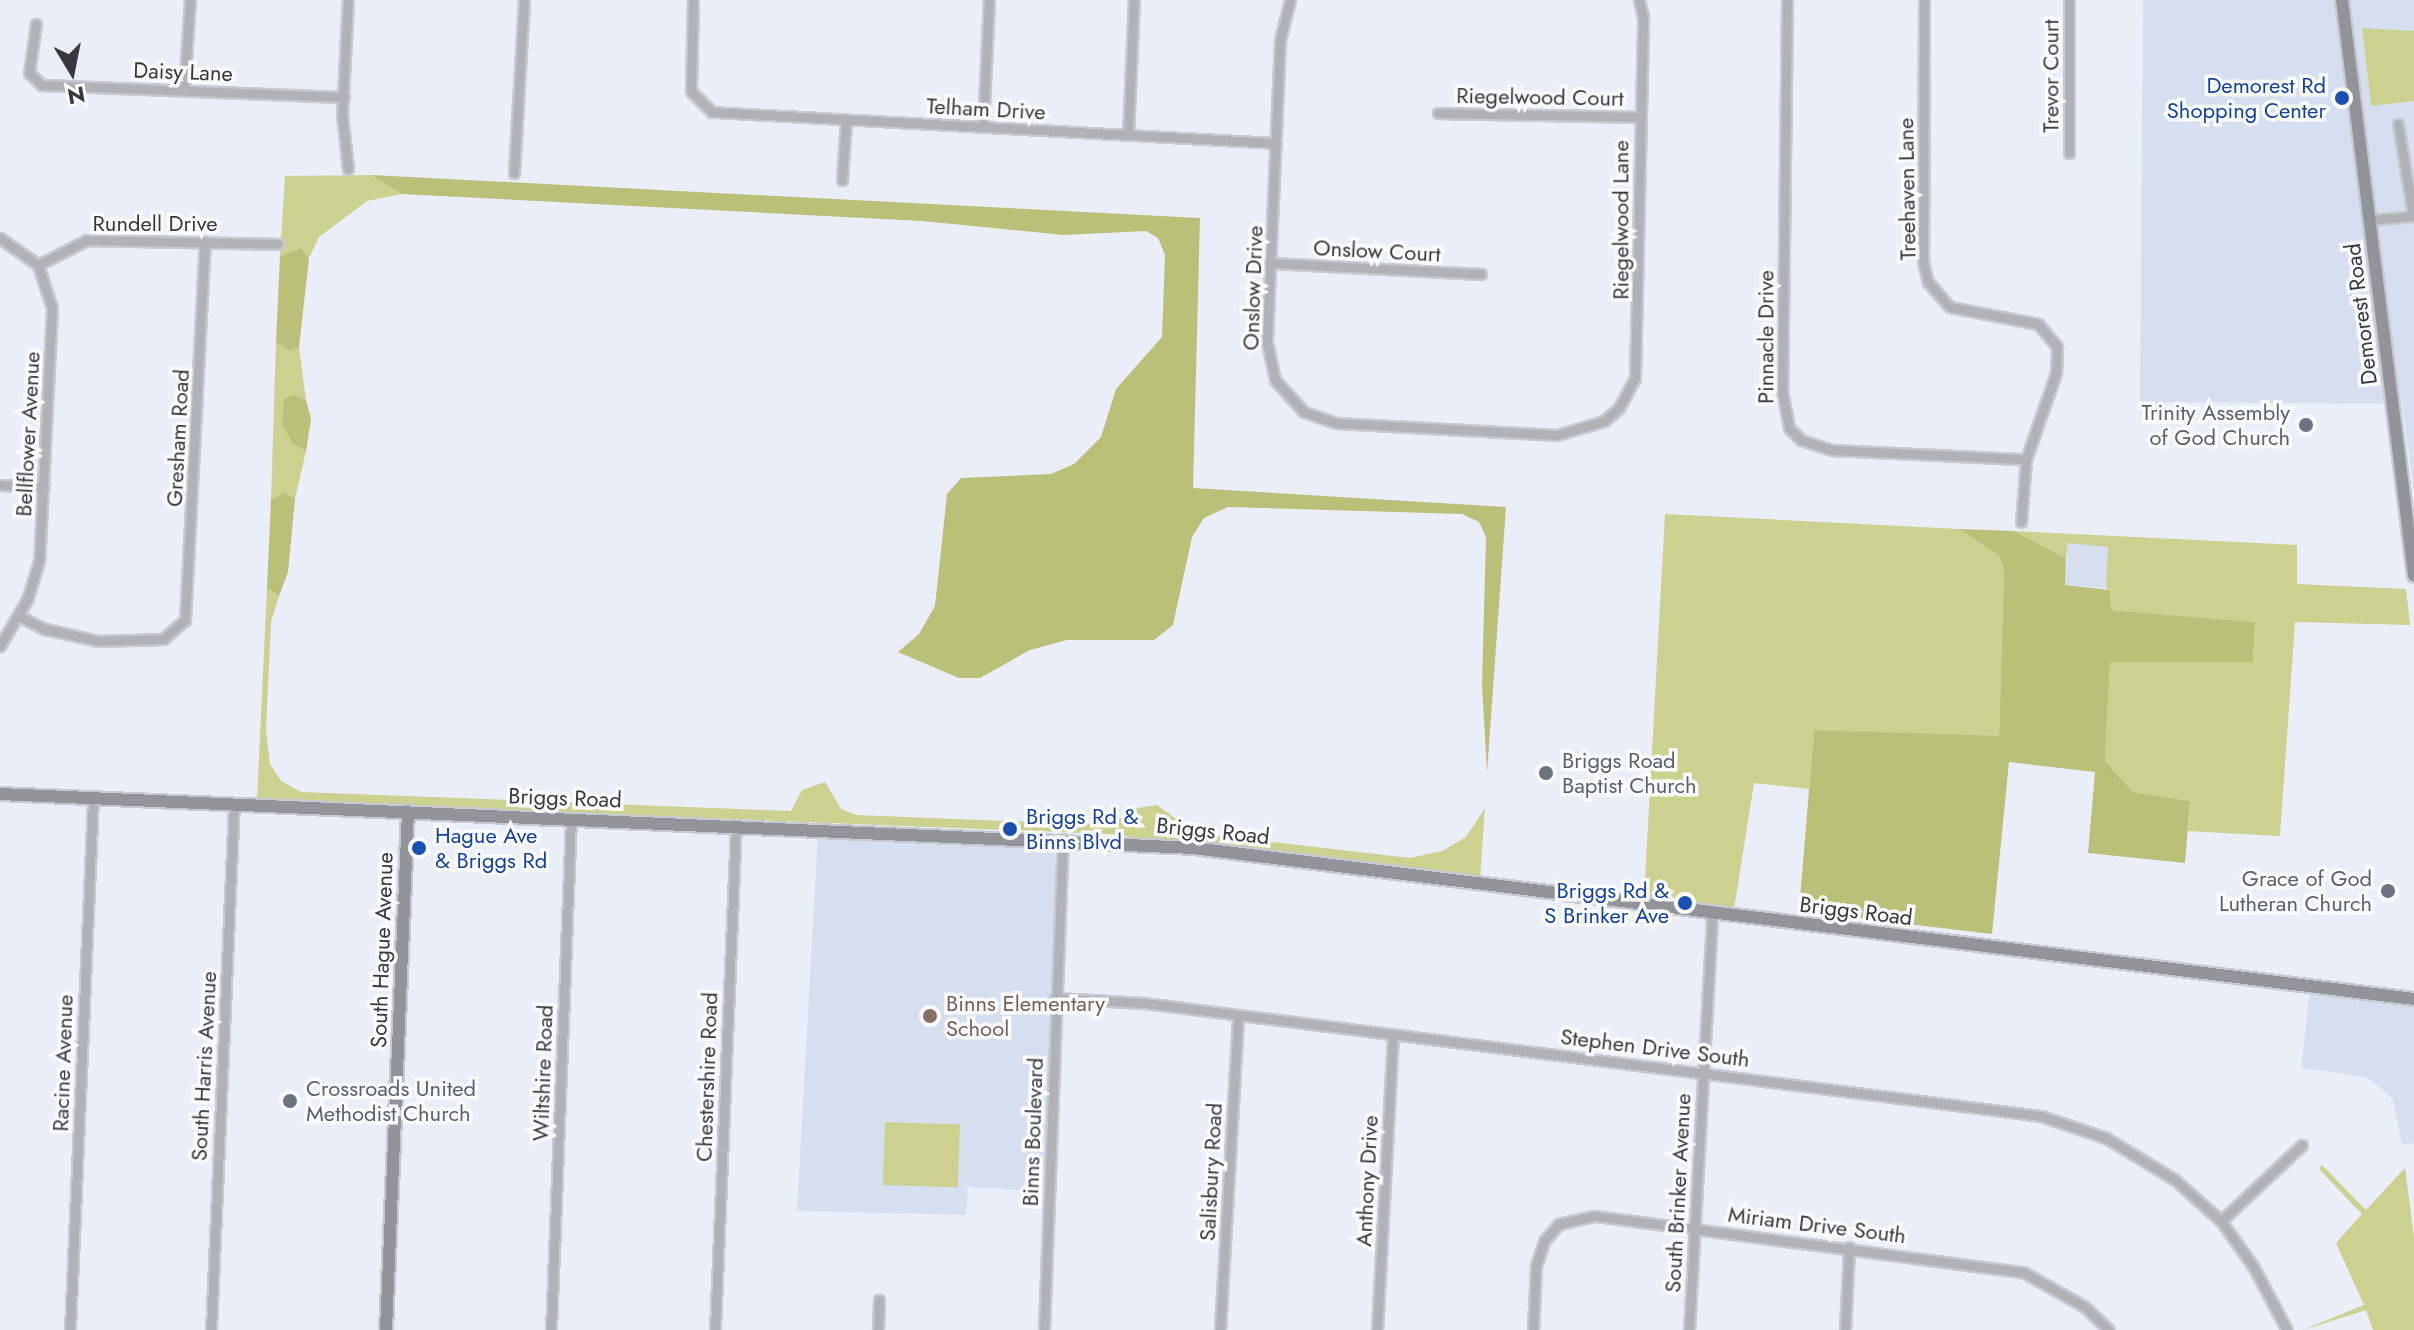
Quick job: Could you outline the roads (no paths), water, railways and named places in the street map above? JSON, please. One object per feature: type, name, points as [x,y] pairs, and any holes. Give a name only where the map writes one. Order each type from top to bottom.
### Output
[{"type":"street","points":[[184,90],[190,0]]},
{"type":"street","points":[[348,0],[344,97],[348,169]]},
{"type":"street","points":[[514,173],[524,0]]},
{"type":"street","name":"Telham Drive","points":[[693,0],[689,78],[698,102],[729,115],[1276,143]]},
{"type":"street","points":[[983,127],[989,0]]},
{"type":"street","points":[[1128,135],[1134,0]]},
{"type":"street","name":"Onslow Drive","points":[[1290,0],[1280,40],[1269,363],[1283,393],[1316,418],[1557,435],[1598,425]]},
{"type":"street","name":"Riegelwood Lane","points":[[1598,425],[1630,393],[1638,363],[1639,0]]},
{"type":"street","name":"Pinnacle Drive","points":[[1787,0],[1782,391],[1789,428],[1801,440],[1832,450],[2026,459]]},
{"type":"street","name":"Treehaven Lane","points":[[1924,0],[1923,261],[1934,292],[1950,307],[2030,321],[2054,339],[2056,373],[2026,459],[2021,522]]},
{"type":"street","name":"Trevor Court","points":[[2069,0],[2069,153]]},
{"type":"street","name":"Demorest Road","points":[[2342,0],[2414,576]]},
{"type":"street","name":"Daisy Lane","points":[[36,24],[29,73],[42,85],[344,97]]},
{"type":"street","name":"Riegelwood Court","points":[[1438,113],[1640,117]]},
{"type":"street","points":[[842,180],[846,121]]},
{"type":"street","points":[[2370,220],[2414,216],[2398,124]]},
{"type":"street","points":[[0,238],[38,265]]},
{"type":"street","name":"Rundell Drive","points":[[38,265],[87,240],[278,244]]},
{"type":"street","name":"Gresham Road","points":[[19,616],[45,629],[98,641],[150,642],[175,632],[189,604],[205,242]]},
{"type":"street","name":"Onslow Court","points":[[1271,263],[1481,274]]},
{"type":"street","name":"Bellflower Avenue","points":[[0,646],[19,616],[39,561],[52,308],[38,265]]},
{"type":"street","points":[[0,485],[44,487]]},
{"type":"street","name":"Briggs Road","points":[[0,794],[1063,839],[1193,848],[2414,999]]},
{"type":"street","name":"Racine Avenue","points":[[70,1330],[93,798]]},
{"type":"street","name":"South Harris Avenue","points":[[211,1330],[234,804]]},
{"type":"street","name":"South Hague Avenue","points":[[386,1330],[408,811]]},
{"type":"street","name":"Wiltshire Road","points":[[551,1330],[571,818]]},
{"type":"street","name":"Chestershire Road","points":[[715,1330],[736,825]]},
{"type":"street","name":"Binns Boulevard","points":[[1044,1330],[1063,839]]},
{"type":"street","name":"South Brinker Avenue","points":[[1689,1330],[1712,913]]},
{"type":"street","name":"Stephen Drive South","points":[[1055,998],[1144,1003],[2041,1116],[2106,1138],[2174,1179],[2221,1221],[2253,1266],[2287,1330]]},
{"type":"street","name":"Salisbury Road","points":[[1220,1330],[1238,1016]]},
{"type":"street","name":"Anthony Drive","points":[[1377,1330],[1393,1034]]},
{"type":"street","points":[[2221,1221],[2302,1145]]},
{"type":"street","name":"Miriam Drive South","points":[[1533,1330],[1536,1266],[1544,1241],[1559,1224],[1595,1216],[2023,1272],[2085,1307],[2109,1330]]},
{"type":"street","points":[[1845,1330],[1849,1247]]},
{"type":"street","points":[[878,1330],[879,1300]]},
{"type":"place","name":"Demorest Rd Shopping Center","points":[[2342,98]]},
{"type":"place","name":"Trinity Assembly of God Church","points":[[2306,425]]},
{"type":"place","name":"Briggs Road Baptist Church","points":[[1546,773]]},
{"type":"place","name":"Briggs Rd & Binns Blvd","points":[[1010,829]]},
{"type":"place","name":"Hague Ave & Briggs Rd","points":[[419,848]]},
{"type":"place","name":"Grace of God Lutheran Church","points":[[2388,891]]},
{"type":"place","name":"Briggs Rd & S Brinker Ave","points":[[1685,903]]},
{"type":"place","name":"Binns Elementary School","points":[[930,1016]]},
{"type":"place","name":"Crossroads United Methodist Church","points":[[290,1101]]}]
